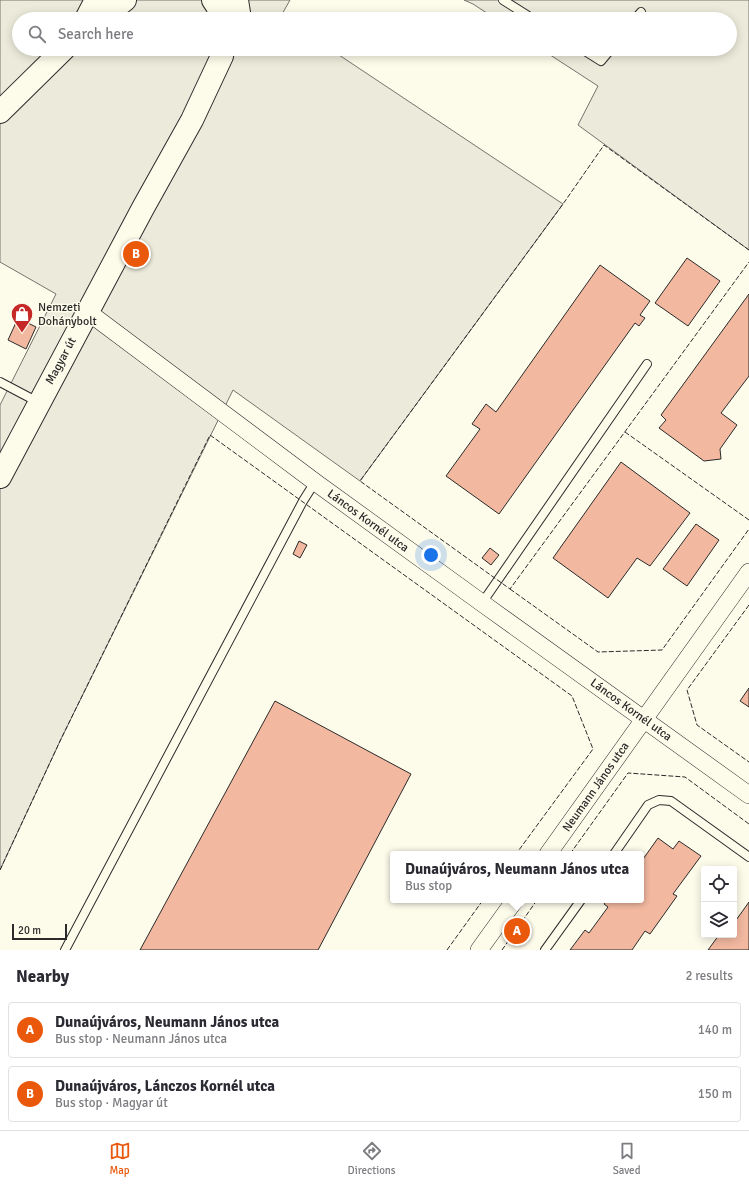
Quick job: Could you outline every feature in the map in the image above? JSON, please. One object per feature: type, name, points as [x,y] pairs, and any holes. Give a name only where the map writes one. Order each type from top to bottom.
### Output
[{"type":"street","points":[[90,12],[96,0]]},
{"type":"street","points":[[109,12],[125,0]]},
{"type":"street","points":[[212,0],[219,12]]},
{"type":"street","points":[[237,0],[239,12]]},
{"type":"street","points":[[0,112],[57,56]]},
{"type":"street","name":"Magyar út","points":[[0,477],[143,208],[192,120],[222,56]]},
{"type":"street","name":"Magyar út","points":[[192,120],[232,69],[236,56]]},
{"type":"street","name":"Láncos Kornél utca","points":[[88,312],[315,482],[749,795]]},
{"type":"street","name":"Neumann János utca","points":[[550,851],[749,572]]},
{"type":"street","points":[[479,950],[513,903]]},
{"type":"lane","points":[[503,0],[522,12]]},
{"type":"lane","points":[[594,56],[602,61],[606,56]]},
{"type":"lane","points":[[482,603],[647,364]]},
{"type":"lane","points":[[0,382],[39,402]]},
{"type":"lane","points":[[65,950],[303,501],[315,482]]},
{"type":"lane","points":[[616,851],[648,805],[660,800],[671,801],[749,856]]},
{"type":"lane","points":[[545,950],[579,903]]},
{"type":"shaded area","points":[[0,0],[290,0],[283,12],[12,12],[12,56],[341,56],[563,204],[360,481],[233,390],[61,739],[0,870],[0,405],[56,294],[0,262]]},
{"type":"shaded area","points":[[464,0],[749,0],[749,250],[578,125],[598,86],[552,56],[737,56],[737,12],[485,12]]},
{"type":"building","points":[[687,258],[720,281],[688,326],[655,303]]},
{"type":"building","points":[[600,265],[650,301],[640,315],[645,318],[639,326],[635,323],[499,514],[446,476],[480,429],[472,424],[486,404],[496,412]]},
{"type":"building","points":[[749,294],[749,376],[721,413],[737,425],[720,449],[721,459],[704,461],[659,428],[666,420],[661,415]]},
{"type":"building","name":"Nemzeti Dohánybolt","points":[[18,318],[36,327],[26,349],[8,340]]},
{"type":"building","points":[[621,462],[690,513],[650,566],[637,558],[608,598],[553,558]]},
{"type":"building","points":[[696,524],[719,540],[687,586],[663,569]]},
{"type":"building","points":[[299,541],[307,545],[300,558],[293,554]]},
{"type":"building","points":[[490,548],[499,555],[491,565],[482,558]]},
{"type":"building","points":[[749,688],[749,707],[740,701]]},
{"type":"building","points":[[275,701],[411,774],[318,950],[140,950]]},
{"type":"building","points":[[658,838],[673,849],[679,841],[701,856],[673,894],[677,896],[650,934],[645,931],[632,950],[570,950],[585,930],[589,933],[608,907],[604,904],[605,903],[644,903],[644,858]]},
{"type":"building","points":[[749,902],[749,950],[708,950],[717,938],[737,938],[737,919]]},
{"type":"fence","points":[[749,250],[604,145],[563,204],[360,481],[510,589],[749,262]]},
{"type":"fence","points":[[625,432],[749,520]]},
{"type":"fence","points":[[0,870],[61,739],[210,435],[572,696],[593,749],[518,851]]},
{"type":"fence","points":[[510,589],[598,652],[662,650],[749,529]]},
{"type":"fence","points":[[749,605],[687,690],[697,725],[749,762]]},
{"type":"fence","points":[[572,851],[628,773],[685,777],[749,824]]},
{"type":"fence","points":[[447,950],[481,903]]},
{"type":"fence","points":[[502,950],[535,903]]},
{"type":"place","name":"Dunaújváros, Lánczos Kornél utca","points":[[136,254]]},
{"type":"place","name":"Nemzeti Dohánybolt","points":[[22,334]]},
{"type":"place","name":"Dunaújváros, Neumann János utca","points":[[517,931]]}]
